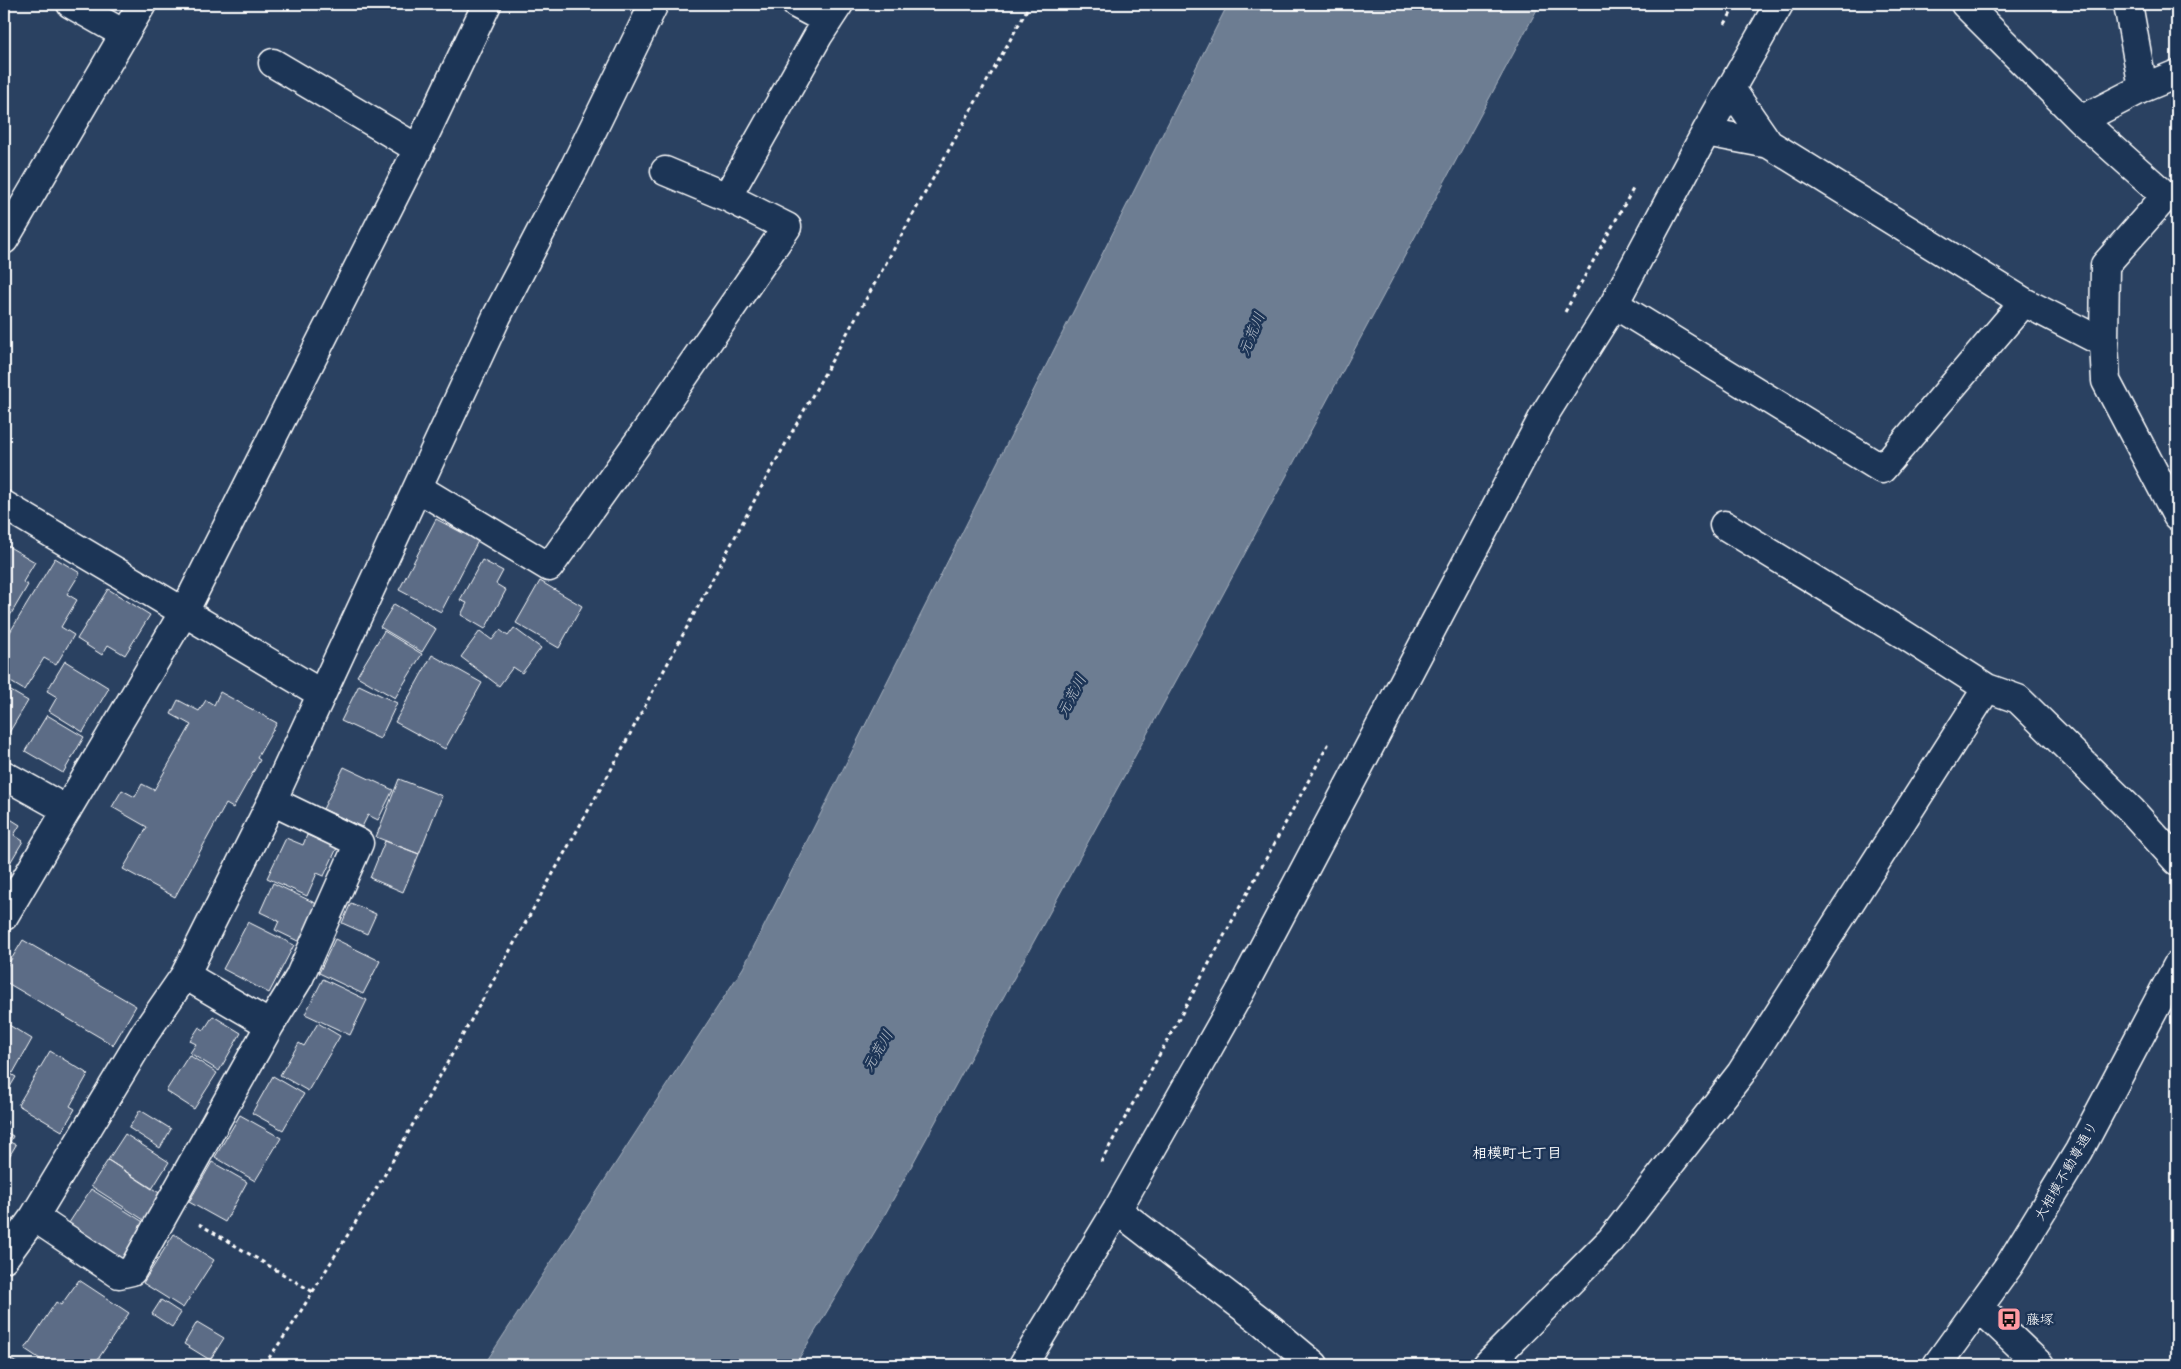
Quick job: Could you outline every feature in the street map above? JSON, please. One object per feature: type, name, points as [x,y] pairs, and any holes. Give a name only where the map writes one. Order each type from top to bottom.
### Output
[{"type":"street","points":[[71,4],[124,34]]},
{"type":"street","points":[[4,240],[142,4]]},
{"type":"street","points":[[4,916],[184,612],[418,149],[487,4]]},
{"type":"street","points":[[4,1258],[34,1217],[146,1033],[185,975],[272,800],[320,693],[418,488],[497,316],[575,166],[654,4]]},
{"type":"street","points":[[727,198],[833,13],[796,4]]},
{"type":"street","points":[[1023,1365],[1117,1210],[1240,992],[1546,412],[1614,304],[1706,132],[1779,4]]},
{"type":"street","points":[[1965,4],[2082,120],[2166,196],[2105,265],[2104,343],[2106,381],[2177,516]]},
{"type":"street","points":[[2128,4],[2143,88]]},
{"type":"street","points":[[273,63],[418,149]]},
{"type":"street","points":[[2082,120],[2143,88],[2177,74]]},
{"type":"street","points":[[1731,89],[1769,144]]},
{"type":"street","points":[[1706,132],[1769,144],[2024,302],[2104,343]]},
{"type":"street","points":[[418,488],[549,567],[649,427],[786,227],[727,198],[665,171]]},
{"type":"street","points":[[1614,304],[1882,468],[2024,302]]},
{"type":"street","points":[[4,505],[320,693]]},
{"type":"street","points":[[1724,525],[1903,634],[1987,688],[2018,699],[2132,812],[2177,861]]},
{"type":"street","points":[[1487,1365],[1611,1240],[1742,1073],[1987,688]]},
{"type":"street","points":[[4,775],[67,810]]},
{"type":"street","points":[[34,1217],[118,1274],[132,1272],[270,1025],[299,978],[359,843],[272,800]]},
{"type":"street","name":"大相模不動尊通り","points":[[1936,1365],[1980,1308],[2010,1264],[2079,1151],[2177,966]]},
{"type":"street","points":[[185,975],[270,1025]]},
{"type":"street","points":[[1117,1210],[1265,1324],[1314,1365]]},
{"type":"street","points":[[1980,1308],[2040,1365]]},
{"type":"path","points":[[264,1365],[291,1327],[384,1176],[612,768],[761,488],[1030,4]]},
{"type":"path","points":[[169,1205],[313,1292]]},
{"type":"water","name":"元荒川","points":[[1228,4],[1540,4],[1207,624],[883,1218],[795,1365],[484,1365],[743,968]]},
{"type":"building","points":[[436,519],[478,541],[441,612],[399,590]]},
{"type":"building","points":[[6,545],[35,562],[23,582],[28,585],[7,621],[4,619],[4,549]]},
{"type":"building","points":[[55,558],[80,573],[67,594],[77,600],[61,627],[74,635],[56,665],[44,658],[24,690],[4,678],[4,642]]},
{"type":"building","points":[[482,560],[503,571],[496,584],[506,590],[485,629],[461,615],[467,603],[460,600]]},
{"type":"building","points":[[540,581],[582,606],[559,648],[516,623]]},
{"type":"building","points":[[108,589],[150,615],[125,655],[108,645],[102,655],[77,639]]},
{"type":"building","points":[[394,604],[436,629],[422,652],[380,627]]},
{"type":"building","points":[[514,628],[541,648],[522,673],[513,667],[499,686],[461,657],[480,631],[492,640],[500,630],[508,636]]},
{"type":"building","points":[[384,631],[422,654],[395,698],[357,676]]},
{"type":"building","points":[[432,655],[482,683],[445,749],[395,722]]},
{"type":"building","points":[[65,661],[109,688],[83,732],[49,711],[57,697],[47,691]]},
{"type":"building","points":[[359,685],[397,703],[380,739],[341,721]]},
{"type":"building","points":[[4,687],[28,701],[4,741]]},
{"type":"building","points":[[220,692],[277,723],[257,758],[260,760],[233,808],[226,804],[175,897],[123,869],[147,827],[112,807],[122,790],[135,797],[142,784],[154,790],[191,725],[171,714],[178,700],[199,711],[206,700],[214,705]]},
{"type":"building","points":[[47,715],[84,737],[63,773],[25,751]]},
{"type":"building","points":[[344,767],[393,790],[378,820],[368,815],[362,827],[323,809]]},
{"type":"building","points":[[399,779],[442,796],[419,854],[376,837]]},
{"type":"building","points":[[4,815],[20,825],[14,835],[23,841],[10,863],[4,860]]},
{"type":"building","points":[[307,835],[337,848],[324,876],[317,873],[307,896],[267,878],[286,838],[303,845]]},
{"type":"building","points":[[385,841],[419,854],[403,892],[370,878]]},
{"type":"building","points":[[273,883],[317,904],[308,923],[313,926],[304,944],[275,930],[279,921],[260,912]]},
{"type":"building","points":[[351,903],[376,914],[367,934],[342,923]]},
{"type":"building","points":[[248,922],[294,945],[269,993],[223,969]]},
{"type":"building","points":[[335,939],[380,961],[363,994],[319,973]]},
{"type":"building","points":[[23,940],[136,1006],[113,1045],[4,981],[4,971]]},
{"type":"building","points":[[323,979],[367,1000],[350,1035],[305,1014]]},
{"type":"building","points":[[213,1016],[241,1033],[219,1071],[190,1053],[196,1044],[190,1041],[199,1027],[204,1030]]},
{"type":"building","points":[[4,1022],[32,1039],[13,1073],[4,1067]]},
{"type":"building","points":[[318,1023],[340,1036],[308,1091],[280,1075],[299,1043],[304,1046]]},
{"type":"building","points":[[50,1051],[88,1074],[70,1106],[75,1109],[62,1131],[18,1105]]},
{"type":"building","points":[[189,1055],[217,1073],[194,1109],[166,1091]]},
{"type":"building","points":[[4,1070],[16,1077],[4,1097]]},
{"type":"building","points":[[273,1076],[304,1094],[283,1130],[252,1113]]},
{"type":"building","points":[[140,1110],[171,1129],[160,1148],[129,1128]]},
{"type":"building","points":[[240,1115],[281,1138],[255,1181],[215,1157]]},
{"type":"building","points":[[4,1119],[8,1122],[4,1130]]},
{"type":"building","points":[[4,1131],[13,1136],[10,1142],[16,1145],[4,1165]]},
{"type":"building","points":[[125,1134],[169,1162],[152,1189],[108,1160]]},
{"type":"building","points":[[108,1160],[164,1196],[147,1222],[91,1186]]},
{"type":"building","points":[[212,1162],[247,1182],[225,1222],[189,1202]]},
{"type":"building","points":[[91,1189],[148,1225],[125,1262],[67,1226]]},
{"type":"building","points":[[174,1234],[214,1260],[183,1308],[143,1283]]},
{"type":"building","points":[[79,1280],[129,1313],[94,1365],[49,1365],[25,1349],[56,1302],[61,1305]]},
{"type":"building","points":[[161,1300],[181,1313],[172,1327],[152,1314]]},
{"type":"building","points":[[197,1322],[224,1338],[210,1360],[184,1344]]},
{"type":"building","points":[[4,1354],[19,1365],[4,1365]]},
{"type":"place","name":"藤塚","points":[[2009,1319]]},
{"type":"district","name":"相模町七丁目","points":[[1517,1153]]}]
